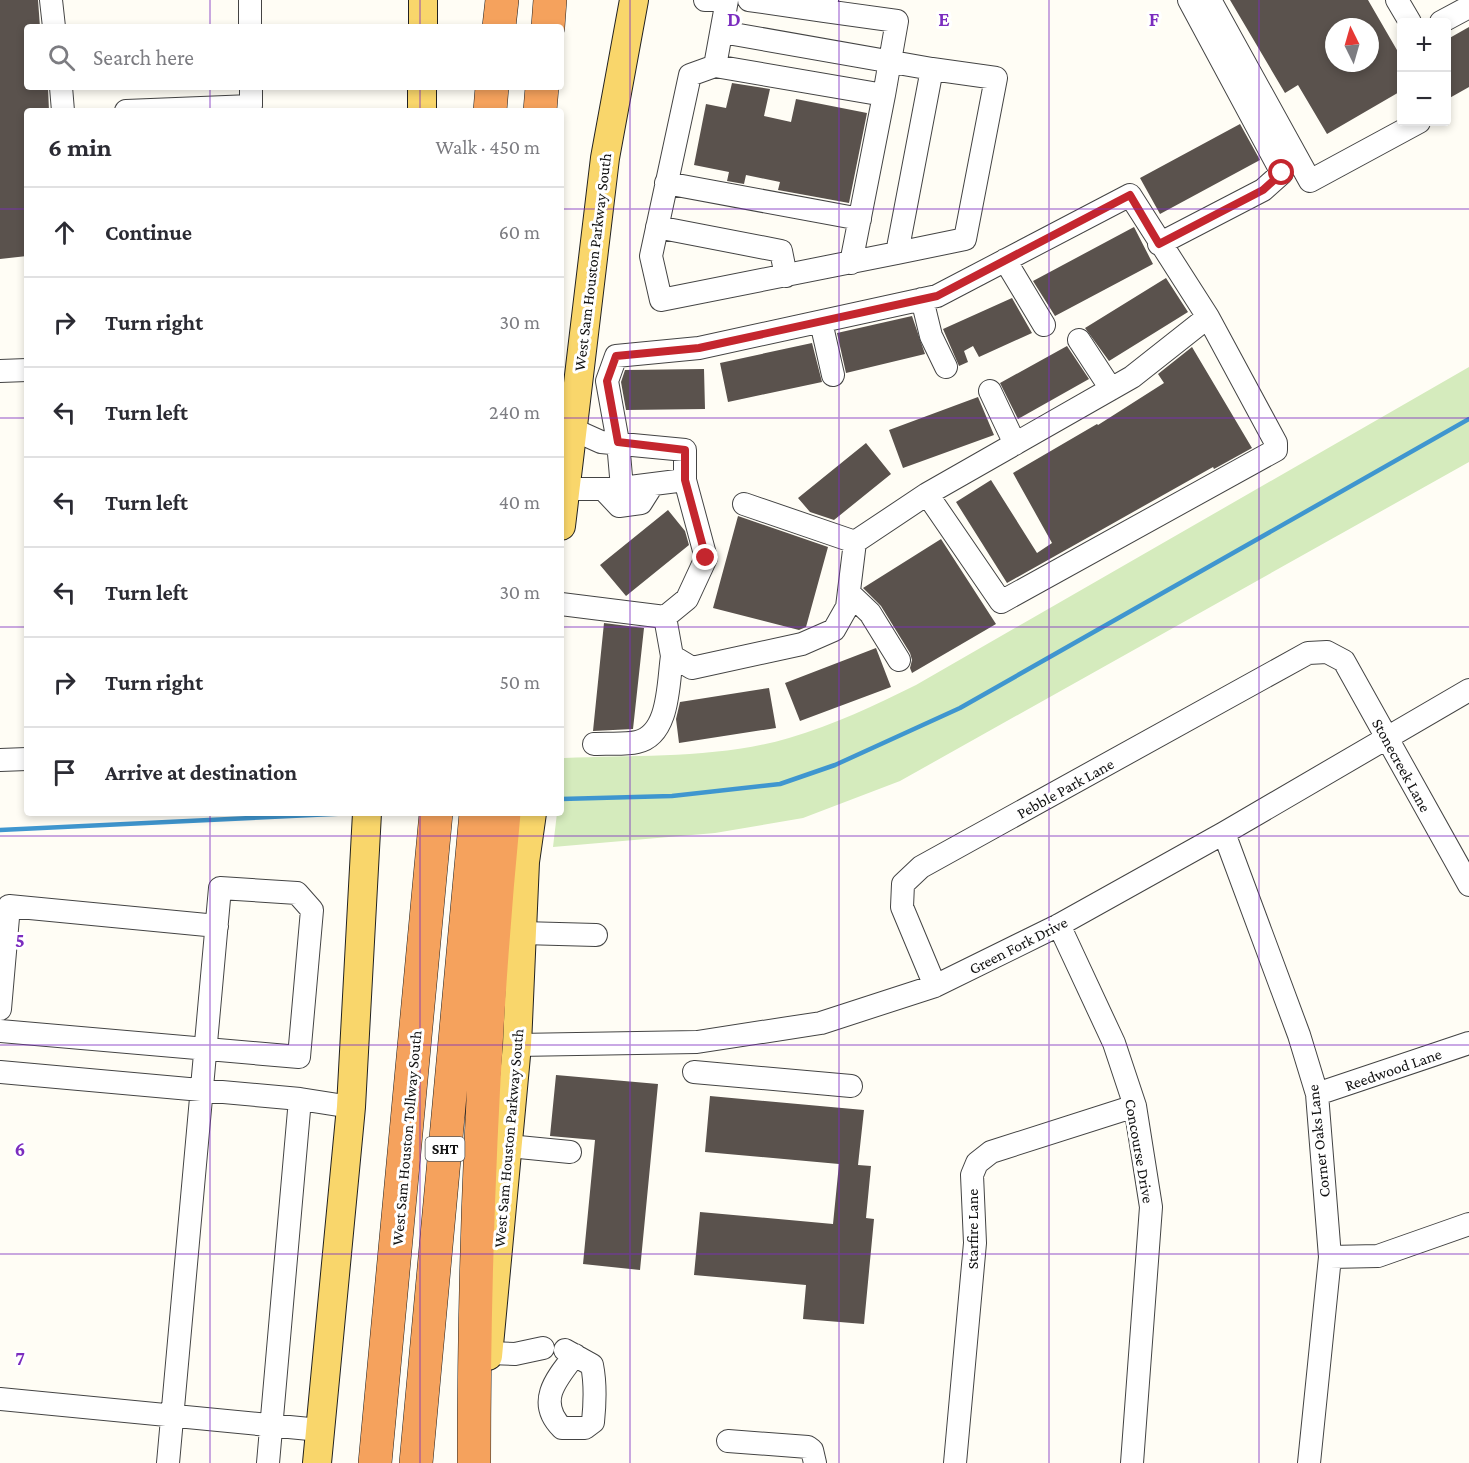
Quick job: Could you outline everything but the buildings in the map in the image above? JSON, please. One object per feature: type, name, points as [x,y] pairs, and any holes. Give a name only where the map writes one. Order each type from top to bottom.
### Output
[{"type":"highway","points":[[499,24],[502,0]]},
{"type":"highway","points":[[548,24],[550,0]]},
{"type":"highway","points":[[490,108],[492,90]]},
{"type":"highway","points":[[540,108],[542,90]]},
{"type":"highway","name":"West Sam Houston Tollway South","points":[[375,1463],[436,816]]},
{"type":"highway","points":[[476,1463],[474,1282],[514,848],[505,816]]},
{"type":"highway","name":"SHT","points":[[416,1463],[475,824]]},
{"type":"main road","points":[[423,0],[423,24]]},
{"type":"main road","name":"West Sam Houston Parkway South","points":[[564,498],[605,158],[634,0]]},
{"type":"main road","points":[[422,90],[422,108]]},
{"type":"main road","points":[[317,1463],[351,1107],[367,816]]},
{"type":"main road","name":"West Sam Houston Parkway South","points":[[476,1463],[489,1353],[517,1045],[522,933],[514,848],[530,816]]},
{"type":"street","points":[[51,0],[54,24]]},
{"type":"street","points":[[250,0],[250,24]]},
{"type":"street","points":[[705,0],[720,0]]},
{"type":"street","points":[[715,66],[728,0]]},
{"type":"street","points":[[749,0],[826,6],[897,21],[851,263]]},
{"type":"street","points":[[1159,244],[1263,190],[1282,173],[1189,0]]},
{"type":"street","points":[[1210,0],[1310,181],[1412,126]]},
{"type":"street","points":[[1397,0],[1408,18]]},
{"type":"street","points":[[1448,18],[1469,7]]},
{"type":"street","points":[[722,32],[996,78],[965,239],[661,300],[651,256],[690,75],[715,66],[884,95]]},
{"type":"street","points":[[897,253],[932,69]]},
{"type":"street","points":[[61,90],[63,108]]},
{"type":"street","points":[[201,108],[251,106],[251,90]]},
{"type":"street","points":[[666,183],[860,219]]},
{"type":"street","points":[[613,489],[618,442],[607,381],[616,356],[699,348],[937,296],[1130,195],[1159,244],[1208,317],[1276,443],[1276,450],[1001,602],[927,494]]},
{"type":"street","points":[[657,227],[781,251],[786,276]]},
{"type":"street","points":[[1005,260],[1044,325]]},
{"type":"street","points":[[922,299],[931,336],[946,367]]},
{"type":"street","points":[[672,656],[692,668],[802,644],[834,630],[847,608],[855,542],[927,494],[1132,377],[1208,317]]},
{"type":"street","points":[[822,322],[833,375]]},
{"type":"street","points":[[1079,340],[1111,389]]},
{"type":"street","points":[[0,371],[24,370]]},
{"type":"street","points":[[990,391],[1015,444]]},
{"type":"street","points":[[572,429],[601,442],[685,450],[685,480],[706,558],[687,598],[665,617],[572,605]]},
{"type":"street","points":[[565,489],[613,489],[685,480]]},
{"type":"street","points":[[744,504],[855,542]]},
{"type":"street","points":[[849,593],[870,613],[899,660]]},
{"type":"street","points":[[594,744],[637,742],[652,735],[661,723],[672,656],[665,617]]},
{"type":"street","name":"Stonecreek Lane","points":[[1327,652],[1344,661],[1469,885]]},
{"type":"street","name":"Pebble Park Lane","points":[[935,986],[902,907],[903,884],[921,867],[1308,653],[1327,652]]},
{"type":"street","name":"Green Fork Drive","points":[[517,1045],[697,1042],[822,1023],[935,986],[1059,925],[1224,833],[1469,690]]},
{"type":"street","points":[[0,760],[24,759]]},
{"type":"street","name":"Corner Oaks Lane","points":[[1224,833],[1299,1035],[1317,1094],[1330,1257],[1309,1463]]},
{"type":"street","points":[[0,1031],[205,1048],[299,1057],[312,910],[297,893],[220,888],[217,926],[205,1048],[201,1090],[198,1148],[168,1463]]},
{"type":"street","points":[[0,1009],[3,945],[9,906],[217,926]]},
{"type":"street","name":"Concourse Drive","points":[[1059,925],[1114,1042],[1135,1106],[1150,1208],[1132,1463]]},
{"type":"street","points":[[522,933],[596,935]]},
{"type":"street","name":"Reedwood Lane","points":[[1317,1094],[1469,1043]]},
{"type":"street","points":[[0,1072],[300,1099],[351,1107]]},
{"type":"street","points":[[694,1072],[851,1086]]},
{"type":"street","points":[[268,1463],[300,1099]]},
{"type":"street","name":"Starfire Lane","points":[[955,1463],[975,1243],[972,1175],[977,1162],[991,1152],[1135,1106]]},
{"type":"street","points":[[508,1146],[570,1152]]},
{"type":"street","points":[[1330,1257],[1378,1256],[1469,1224]]},
{"type":"street","points":[[489,1353],[561,1351]]},
{"type":"street","points":[[0,1399],[320,1430]]},
{"type":"street","points":[[728,1441],[808,1447],[812,1450],[815,1463]]},
{"type":"green space","points":[[1469,367],[1469,462],[900,781],[803,818],[715,833],[553,847],[557,816],[564,816],[564,758],[678,755],[762,745],[822,727],[916,685]]},
{"type":"waterway","points":[[564,799],[672,796],[780,784],[835,765],[960,708],[1469,419]]},
{"type":"waterway","points":[[0,830],[292,816]]},
{"type":"route","points":[[706,558],[685,480],[685,450],[618,442],[612,421],[607,381],[616,356],[699,348],[937,296],[1130,195],[1159,244],[1263,190],[1282,173]]}]
